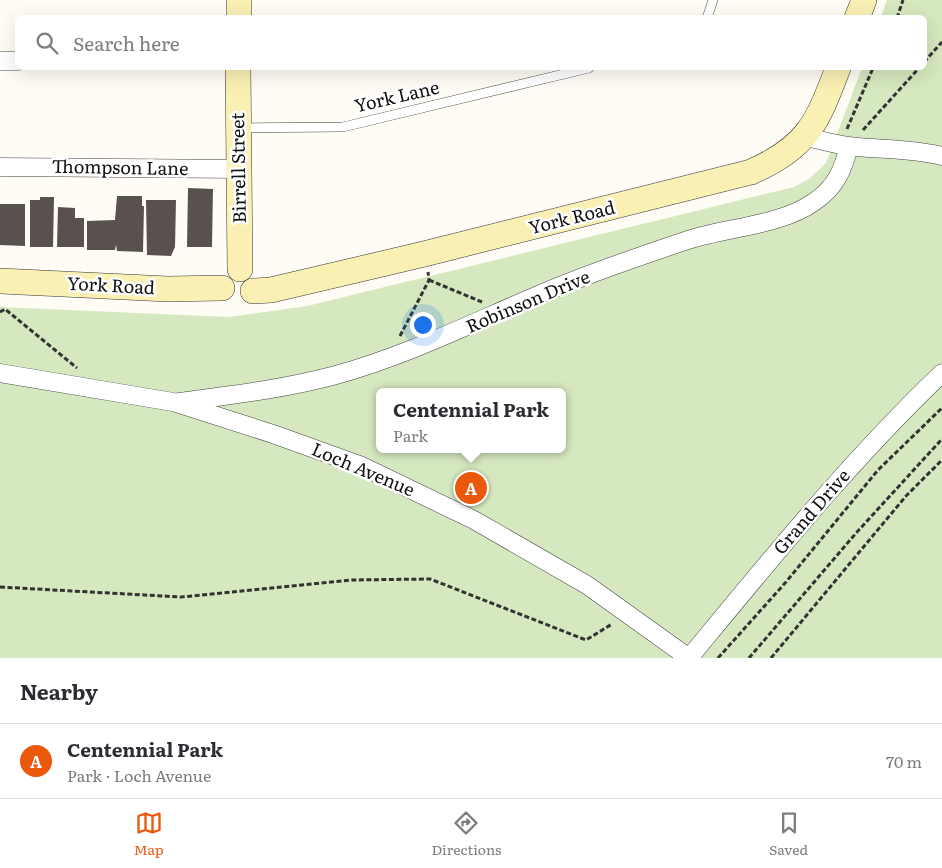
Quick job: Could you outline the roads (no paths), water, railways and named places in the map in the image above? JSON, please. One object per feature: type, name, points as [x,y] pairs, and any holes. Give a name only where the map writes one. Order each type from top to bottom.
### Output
[{"type":"main road","points":[[239,0],[239,15]]},
{"type":"main road","points":[[858,15],[864,0]]},
{"type":"main road","name":"Birrell Street","points":[[238,70],[238,128],[241,169],[240,269]]},
{"type":"main road","name":"York Road","points":[[253,291],[271,290],[348,272],[732,178],[769,164],[787,154],[806,137],[837,70]]},
{"type":"main road","points":[[240,269],[252,276],[253,291],[247,299],[237,301],[228,297],[222,288],[227,274],[230,271],[240,269]]},
{"type":"main road","name":"York Road","points":[[0,281],[168,289],[222,288]]},
{"type":"street","points":[[0,61],[15,61]]},
{"type":"street","points":[[806,137],[849,146],[885,147],[922,151],[942,156]]},
{"type":"street","name":"Robinson Drive","points":[[173,402],[267,391],[336,375],[430,344],[544,292],[690,239],[779,218],[814,203],[831,187],[842,171],[849,146]]},
{"type":"street","name":"Thompson Lane","points":[[0,167],[241,169]]},
{"type":"street","name":"Loch Avenue","points":[[0,373],[91,390],[173,402],[274,434],[362,466],[474,520],[587,585],[689,658]]},
{"type":"street","name":"Grand Drive","points":[[689,658],[792,533],[903,410],[942,373]]},
{"type":"lane","points":[[708,15],[713,0]]},
{"type":"lane","name":"York Lane","points":[[238,128],[343,127],[581,70]]},
{"type":"place","name":"Centennial Park","points":[[471,488]]}]
